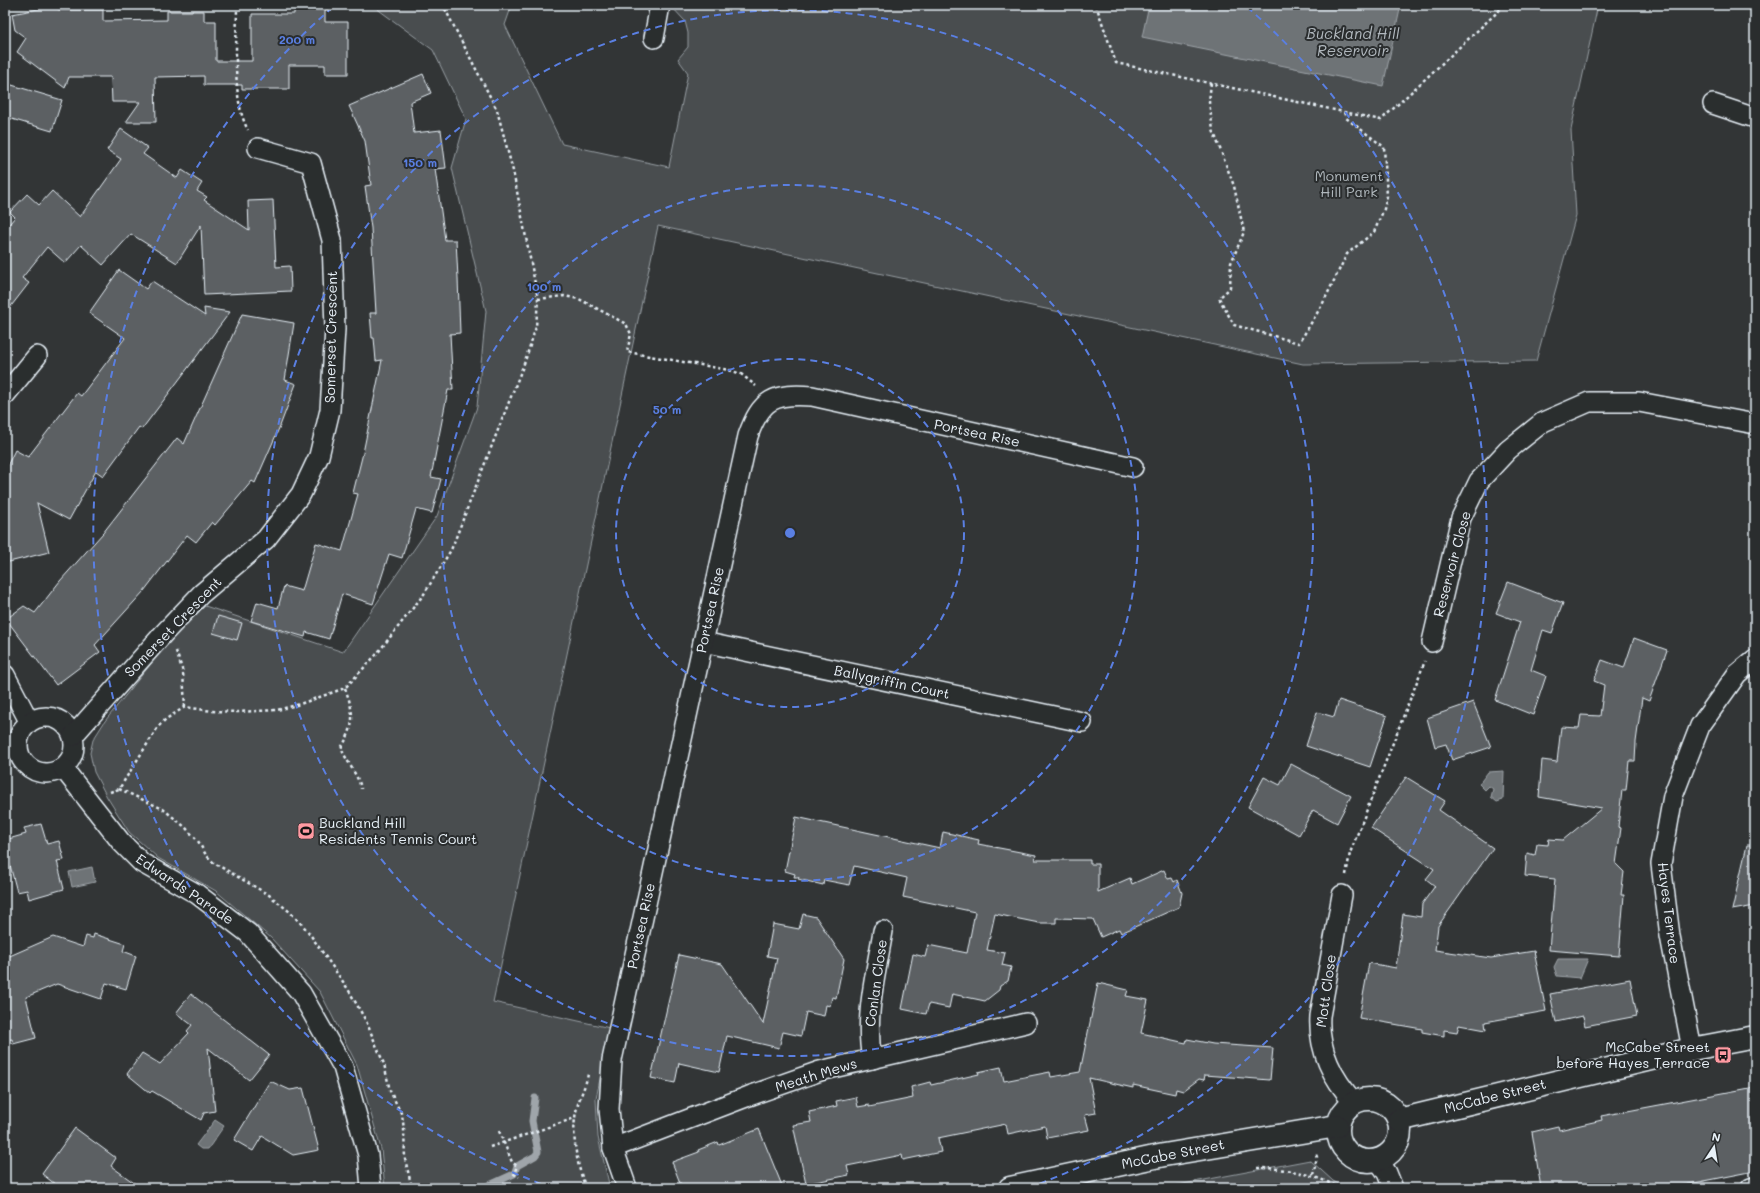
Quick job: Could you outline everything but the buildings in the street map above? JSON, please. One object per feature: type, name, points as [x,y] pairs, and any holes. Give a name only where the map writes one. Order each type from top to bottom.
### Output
[{"type":"street","points":[[654,38],[660,5]]},
{"type":"street","points":[[1713,104],[1755,118]]},
{"type":"street","name":"Somerset Crescent","points":[[74,736],[164,633],[202,594],[266,539],[301,494],[319,456],[330,410],[335,329],[332,240],[311,164],[258,148]]},
{"type":"street","points":[[5,395],[37,356]]},
{"type":"street","name":"Portsea Rise","points":[[627,1188],[613,1148],[609,1109],[612,1060],[748,436],[758,413],[770,402],[785,395],[812,396],[1133,467]]},
{"type":"street","name":"Reservoir Close","points":[[1432,642],[1461,518],[1479,481],[1508,450],[1543,422],[1589,402],[1638,402],[1755,424]]},
{"type":"street","name":"Ballygriffin Court","points":[[703,642],[1082,722]]},
{"type":"street","name":"Hayes Terrace","points":[[1692,1049],[1670,936],[1660,864],[1673,796],[1700,726],[1737,674],[1755,659]]},
{"type":"street","points":[[5,675],[29,721]]},
{"type":"street","points":[[38,717],[55,718],[62,721],[69,728],[74,736],[74,752],[70,760],[63,768],[51,773],[41,773],[13,759],[18,748],[19,735],[29,721],[38,717]]},
{"type":"street","name":"Edwards Parade","points":[[63,768],[121,842],[142,863],[197,894],[248,933],[301,993],[343,1067],[368,1155],[371,1188]]},
{"type":"street","name":"Mott Close","points":[[1342,895],[1320,1016],[1320,1035],[1321,1044],[1331,1070],[1341,1088],[1354,1102]]},
{"type":"street","name":"Conlan Close","points":[[872,1059],[869,1040],[869,1017],[883,932]]},
{"type":"street","name":"Meath Mews","points":[[613,1148],[749,1096],[813,1074],[1026,1023]]},
{"type":"street","name":"McCabe Street","points":[[1399,1120],[1692,1049],[1755,1037]]},
{"type":"street","points":[[1364,1098],[1376,1099],[1386,1103],[1394,1110],[1399,1120],[1401,1130],[1397,1144],[1387,1156],[1378,1160],[1368,1161],[1358,1159],[1349,1154],[1342,1146],[1338,1137],[1337,1126],[1343,1112],[1354,1102],[1364,1098]]},
{"type":"street","name":"McCabe Street","points":[[1010,1188],[1164,1155],[1337,1126]]},
{"type":"street","points":[[1378,1160],[1387,1173],[1393,1188]]},
{"type":"street","points":[[1751,1188],[1755,1187]]},
{"type":"path","points":[[237,5],[237,97],[241,119],[258,148]]},
{"type":"path","points":[[107,793],[119,789],[166,718],[185,707],[212,711],[237,712],[277,710],[300,704],[345,688],[376,655],[424,594],[451,550],[525,361],[536,327],[538,299],[513,171],[497,110],[443,5]]},
{"type":"path","points":[[1096,5],[1116,63],[1381,120],[1505,5]]},
{"type":"path","points":[[1211,84],[1209,102],[1213,130],[1234,186],[1244,232],[1231,263],[1230,288],[1219,298],[1234,325],[1299,343],[1322,305],[1347,254],[1374,232],[1384,209],[1387,196],[1384,147],[1346,118],[1344,112]]},
{"type":"path","points":[[538,299],[564,296],[579,299],[626,324],[631,334],[627,352],[728,370],[741,374],[753,382],[770,402]]},
{"type":"path","points":[[164,633],[178,654],[183,672],[185,707]]},
{"type":"path","points":[[1342,895],[1350,853],[1432,642]]},
{"type":"path","points":[[345,688],[352,707],[353,720],[349,736],[341,748],[346,760],[361,784],[361,789]]},
{"type":"path","points":[[586,1188],[580,1174],[576,1157],[575,1118],[589,1069]]},
{"type":"path","points":[[490,1147],[575,1118]]},
{"type":"path","points":[[499,1131],[512,1162],[517,1166],[514,1174],[520,1177]]},
{"type":"path","points":[[1257,1168],[1283,1168],[1313,1175],[1340,1188]]},
{"type":"green space","name":"Monument Hill Park","points":[[372,5],[512,5],[505,25],[562,144],[669,167],[688,73],[678,59],[688,47],[688,33],[685,21],[670,5],[1598,5],[1571,130],[1576,215],[1536,361],[1303,364],[658,226],[493,1002],[610,1028],[596,1099],[598,1137],[610,1188],[385,1188],[381,1149],[357,1065],[320,992],[271,938],[216,891],[158,858],[129,832],[107,797],[94,772],[90,753],[93,740],[105,721],[170,640],[205,606],[343,652],[437,516],[477,407],[486,311],[452,168],[466,119],[433,50]]},
{"type":"green space","points":[[1310,1160],[1333,1181],[1346,1188],[1162,1188]]},
{"type":"water","name":"Buckland Hill Reservoir","points":[[1149,5],[1401,5],[1383,86],[1142,37]]},
{"type":"water","points":[[1504,771],[1503,800],[1497,802],[1491,797],[1493,789],[1489,786],[1485,790],[1479,784],[1488,772]]},
{"type":"water","points":[[92,867],[95,882],[72,887],[69,872]]},
{"type":"water","points":[[1558,959],[1588,959],[1580,978],[1557,976],[1554,967]]},
{"type":"water","points":[[215,1120],[224,1126],[208,1149],[201,1149],[196,1145]]},
{"type":"waterway","points":[[483,1188],[514,1174],[517,1166],[535,1156],[538,1152],[532,1121],[535,1098]]},
{"type":"place","name":"Buckland Hill Residents Tennis Court","points":[[306,831]]},
{"type":"place","name":"McCabe Street before Hayes Terrace","points":[[1723,1055]]}]
